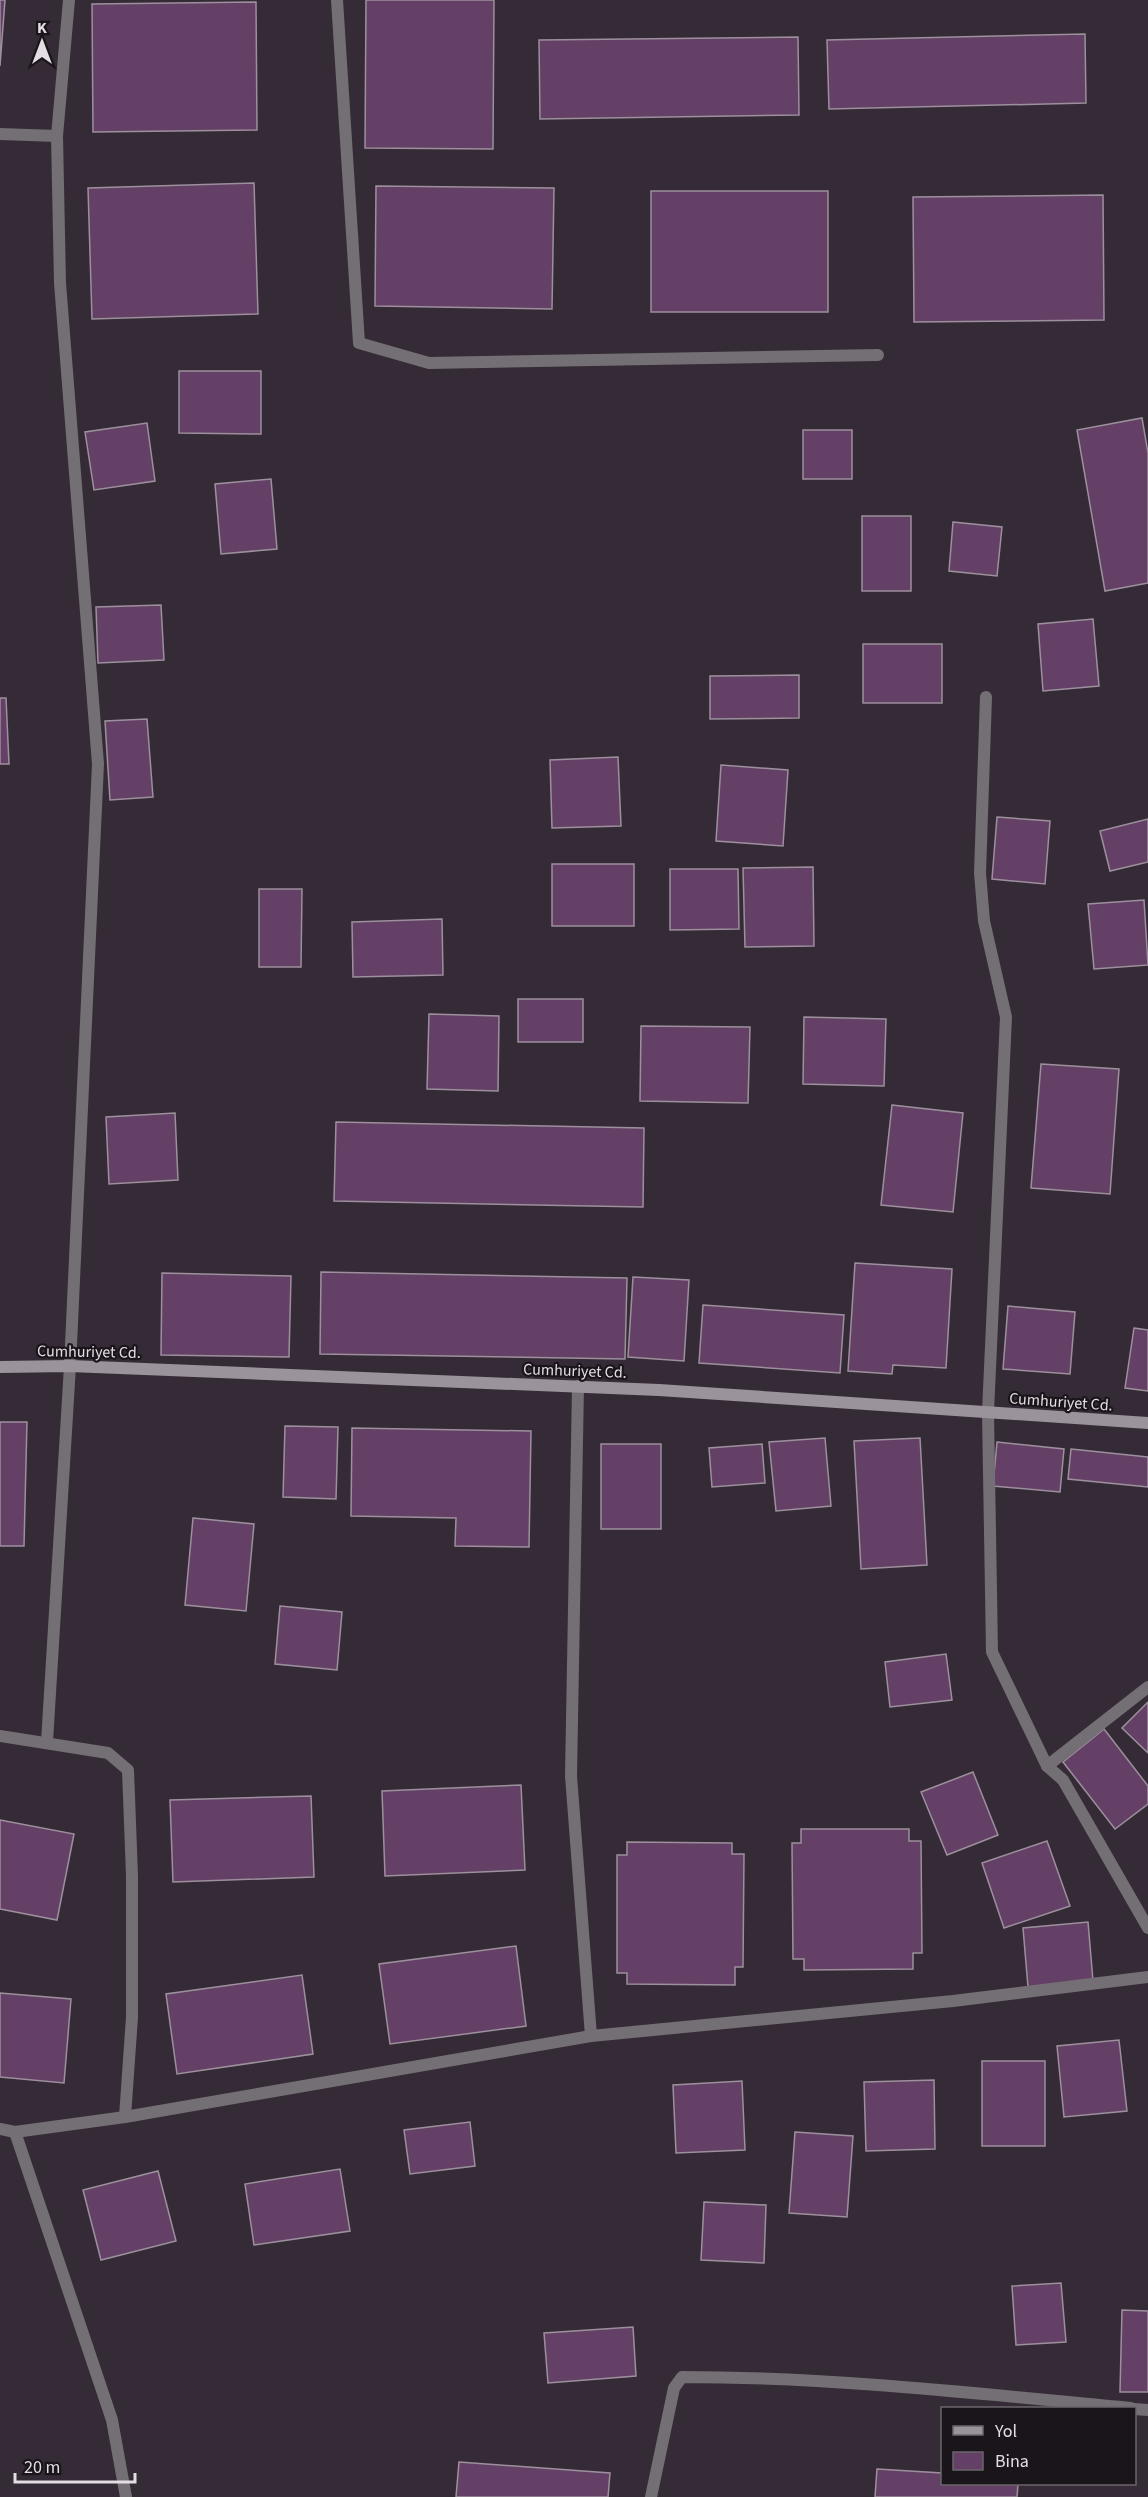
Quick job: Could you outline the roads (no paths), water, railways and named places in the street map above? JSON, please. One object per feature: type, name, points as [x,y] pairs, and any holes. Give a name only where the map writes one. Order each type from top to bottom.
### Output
[{"type":"main road","name":"Cumhuriyet Cd.","points":[[0,1367],[70,1366],[578,1386],[1148,1423]]},
{"type":"street","points":[[47,1742],[70,1366],[98,764],[60,283],[57,136],[69,0]]},
{"type":"street","points":[[337,0],[359,343],[429,363],[878,355]]},
{"type":"street","points":[[0,134],[57,136]]},
{"type":"street","points":[[986,697],[980,873],[984,921],[1006,1017],[988,1412],[992,1652],[1047,1766],[1064,1780],[1142,1904],[1148,1928]]},
{"type":"street","points":[[578,1386],[571,1776],[591,2036]]},
{"type":"street","points":[[1047,1766],[1148,1687]]},
{"type":"street","points":[[0,1736],[108,1753],[128,1770],[132,1876],[132,2017],[125,2117]]},
{"type":"street","points":[[0,2129],[15,2132],[125,2117],[591,2036],[953,2001],[1148,1977]]},
{"type":"street","points":[[15,2132],[112,2420],[126,2497]]},
{"type":"street","points":[[651,2497],[674,2388],[682,2378],[760,2378],[979,2394],[1112,2407]]}]
